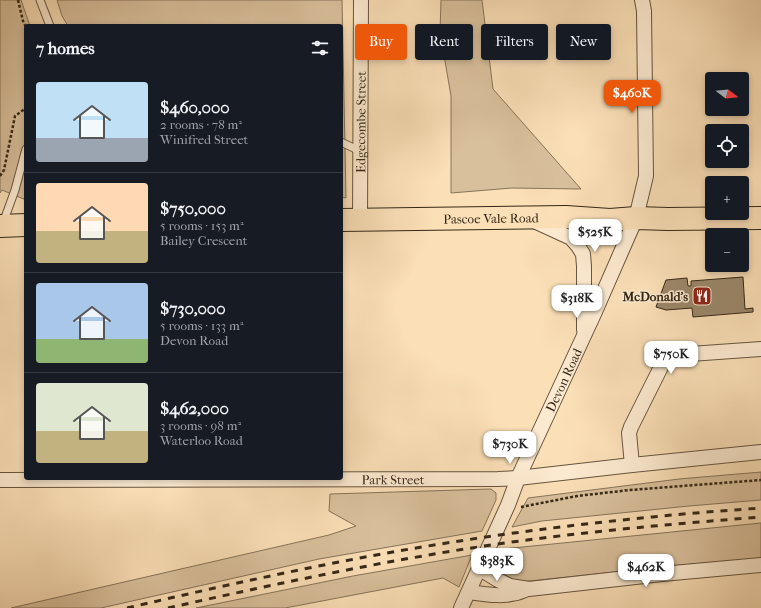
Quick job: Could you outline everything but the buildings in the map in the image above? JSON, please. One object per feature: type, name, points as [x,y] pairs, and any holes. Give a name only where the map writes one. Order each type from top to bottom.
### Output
[{"type":"main road","name":"Pascoe Vale Road","points":[[350,220],[566,217],[610,220],[636,218],[761,218]]},
{"type":"main road","points":[[1,226],[24,225]]},
{"type":"street","name":"Edgecombe Street","points":[[350,220],[360,152],[361,0]]},
{"type":"street","name":"Devon Road","points":[[461,608],[480,569],[518,478],[594,314],[636,218],[646,176],[644,4]]},
{"type":"street","points":[[527,218],[571,238],[583,254],[584,335]]},
{"type":"street","points":[[632,465],[629,433],[633,421],[662,363],[669,357],[676,355],[761,348]]},
{"type":"street","name":"Park Street","points":[[0,480],[490,480],[761,452]]},
{"type":"street","points":[[480,569],[510,586],[529,589],[662,574],[761,565]]},
{"type":"street","points":[[469,592],[508,595],[518,594],[529,589]]},
{"type":"lane","points":[[40,0],[49,24]]},
{"type":"lane","points":[[343,143],[360,152]]},
{"type":"lane","points":[[1,226],[24,168]]},
{"type":"path","points":[[18,0],[24,24]]},
{"type":"path","points":[[0,176],[15,116],[24,109]]},
{"type":"path","points":[[508,505],[523,508],[577,496],[630,490],[761,480]]},
{"type":"shaded area","points":[[0,0],[21,0],[29,24],[24,24],[24,199],[2,190],[0,193]]},
{"type":"shaded area","points":[[57,0],[342,0],[342,24],[67,24],[62,16]]},
{"type":"shaded area","points":[[441,0],[482,0],[485,24],[481,24],[481,60],[489,60],[493,89],[581,189],[512,188],[451,193],[451,96],[445,60],[473,60],[473,24],[440,24]]},
{"type":"shaded area","points":[[343,50],[346,198],[343,197]]},
{"type":"shaded area","points":[[761,472],[761,500],[542,521],[512,527],[528,498],[679,479]]},
{"type":"shaded area","points":[[491,489],[496,493],[496,500],[482,531],[319,559],[101,608],[11,608],[329,535],[356,526],[329,511],[330,494]]},
{"type":"shaded area","points":[[761,523],[761,558],[520,582],[502,576],[499,569],[503,549]]},
{"type":"shaded area","points":[[472,555],[459,587],[443,578],[285,608],[196,608],[353,576]]},
{"type":"railway","points":[[127,608],[289,572],[453,542],[607,522],[761,508]]},
{"type":"railway","points":[[168,608],[248,590],[410,558],[491,545],[558,536],[693,522],[761,517]]},
{"type":"place","name":"McDonald's","points":[[702,296]]}]
